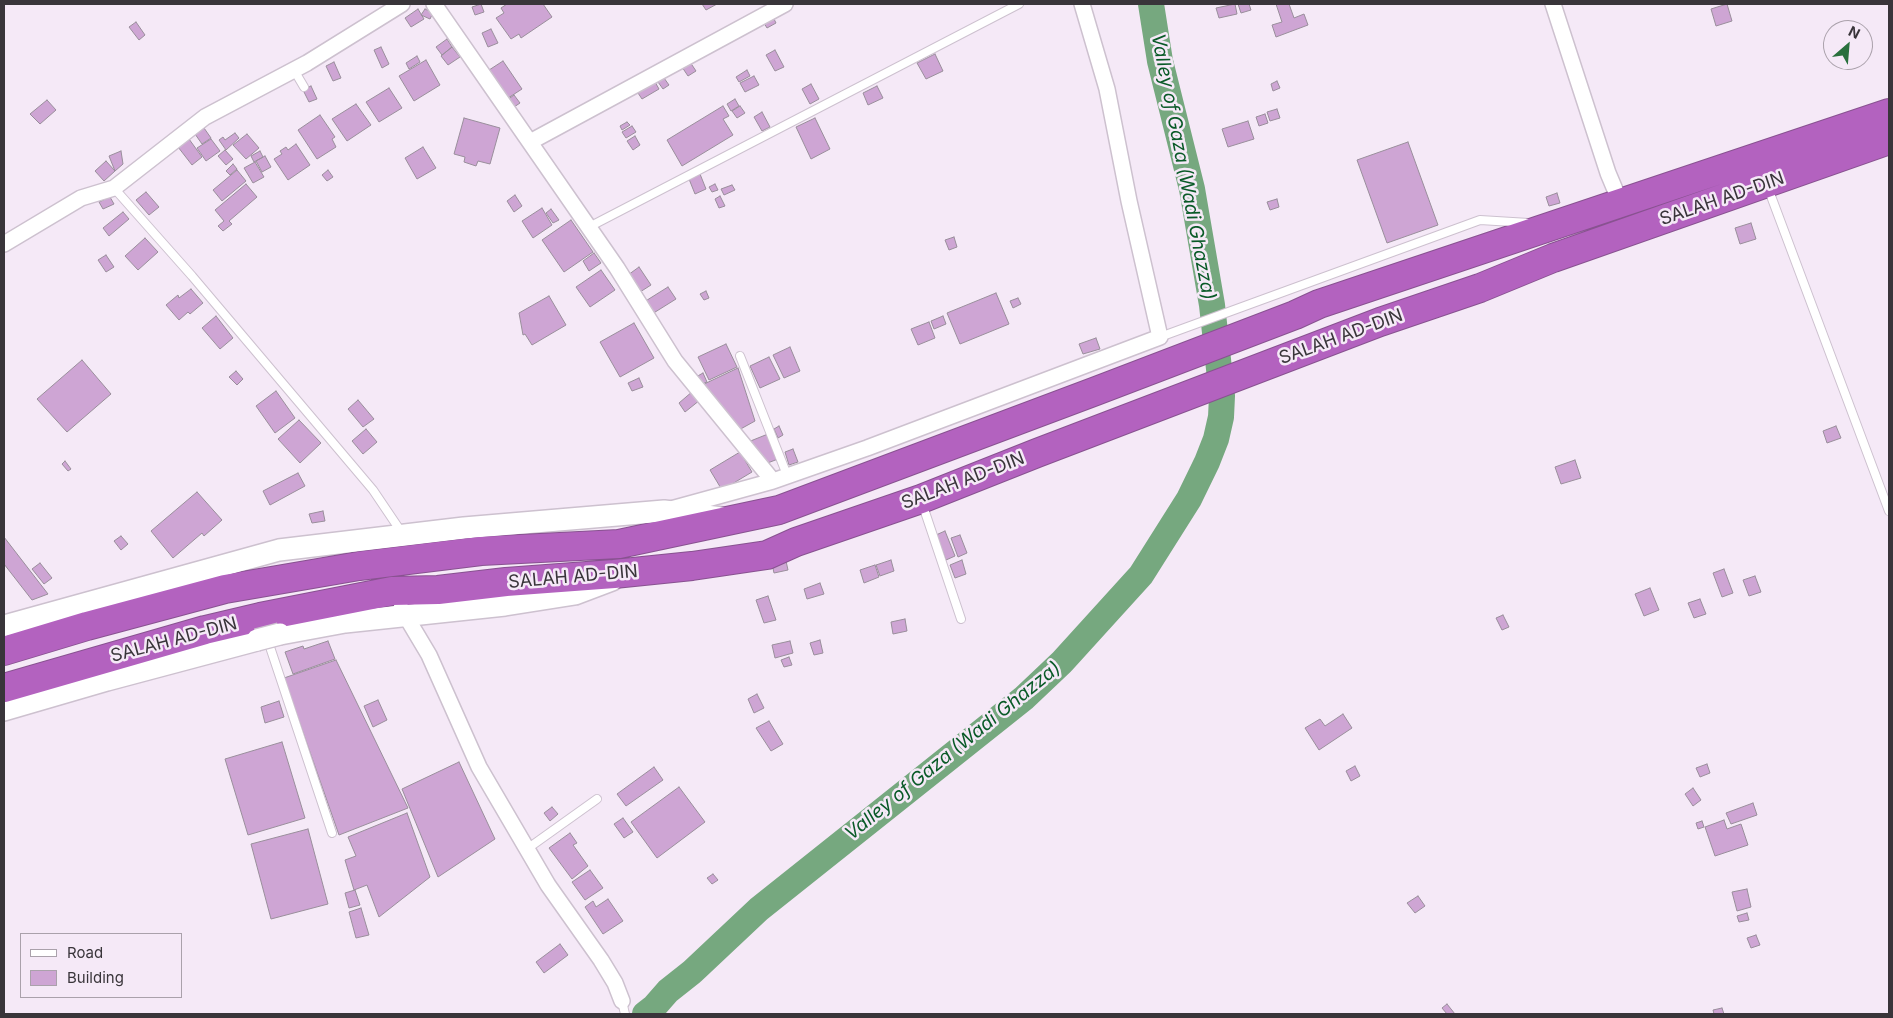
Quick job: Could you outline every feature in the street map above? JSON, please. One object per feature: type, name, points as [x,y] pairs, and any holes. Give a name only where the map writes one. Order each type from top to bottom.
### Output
[{"type":"highway","name":"SALAH AD-DIN","points":[[4,651],[96,623],[234,588],[359,566],[481,551],[619,544],[779,510],[1096,392],[1318,304],[1889,113]]},
{"type":"highway","name":"SALAH AD-DIN","points":[[4,688],[205,630],[266,631],[392,591],[438,590],[506,582],[633,573],[767,556],[796,542],[921,499],[1380,322],[1480,288],[1553,258],[1889,140]]},
{"type":"main road","points":[[4,626],[279,550],[464,528],[664,510],[734,519]]},
{"type":"main road","points":[[4,710],[266,631],[505,605],[575,594],[633,573]]},
{"type":"street","points":[[4,244],[81,198],[114,188],[205,117],[294,70],[402,4]]},
{"type":"street","points":[[434,4],[617,268],[675,361],[773,481]]},
{"type":"street","points":[[530,142],[785,4]]},
{"type":"street","points":[[664,510],[773,481],[867,448],[1160,337],[1129,201],[1107,89],[1082,4]]},
{"type":"street","points":[[1553,4],[1608,173],[1620,204]]},
{"type":"street","points":[[392,591],[429,655],[479,767],[548,885],[610,976],[624,1008]]},
{"type":"lane","points":[[589,227],[1019,4]]},
{"type":"lane","points":[[294,70],[304,87]]},
{"type":"lane","points":[[1767,184],[1889,511]]},
{"type":"lane","points":[[114,188],[198,283],[373,490],[403,535]]},
{"type":"lane","points":[[1160,337],[1480,220],[1556,225]]},
{"type":"lane","points":[[740,356],[788,475]]},
{"type":"lane","points":[[921,499],[961,619]]},
{"type":"lane","points":[[266,631],[332,833]]},
{"type":"lane","points":[[527,849],[597,799]]},
{"type":"building","points":[[481,4],[484,12],[475,15],[472,7]]},
{"type":"building","points":[[507,4],[543,4],[552,17],[521,38],[519,34],[511,39],[496,18],[504,13],[501,8]]},
{"type":"building","points":[[702,4],[717,4],[706,10]]},
{"type":"building","points":[[1235,4],[1237,14],[1219,18],[1216,8]]},
{"type":"building","points":[[1238,4],[1249,4],[1251,10],[1241,13]]},
{"type":"building","points":[[1276,4],[1289,4],[1294,18],[1304,14],[1308,25],[1276,37],[1272,25],[1282,22]]},
{"type":"building","points":[[1727,4],[1732,21],[1716,26],[1711,9]]},
{"type":"building","points":[[418,9],[424,19],[411,27],[405,18]]},
{"type":"building","points":[[425,9],[433,13],[430,19],[421,15]]},
{"type":"building","points":[[773,17],[776,23],[767,28],[764,23]]},
{"type":"building","points":[[136,22],[145,35],[139,40],[129,27]]},
{"type":"building","points":[[491,29],[498,43],[488,47],[482,33]]},
{"type":"building","points":[[447,39],[452,47],[442,55],[436,47]]},
{"type":"building","points":[[381,47],[389,64],[382,68],[374,50]]},
{"type":"building","points":[[452,47],[460,57],[448,65],[441,56]]},
{"type":"building","points":[[775,50],[784,67],[775,71],[766,55]]},
{"type":"building","points":[[935,54],[943,71],[926,79],[917,63]]},
{"type":"building","points":[[417,56],[420,62],[409,69],[406,63]]},
{"type":"building","points":[[426,60],[440,85],[414,101],[399,76]]},
{"type":"building","points":[[503,61],[522,89],[505,100],[486,72]]},
{"type":"building","points":[[334,62],[341,78],[333,81],[326,66]]},
{"type":"building","points":[[690,62],[696,71],[688,76],[682,67]]},
{"type":"building","points":[[747,70],[750,76],[739,82],[736,77]]},
{"type":"building","points":[[754,76],[759,85],[745,92],[740,83]]},
{"type":"building","points":[[664,78],[669,85],[663,89],[658,82]]},
{"type":"building","points":[[1277,81],[1280,88],[1273,91],[1271,84]]},
{"type":"building","points":[[655,82],[659,89],[642,99],[638,93]]},
{"type":"building","points":[[811,84],[819,99],[810,104],[802,89]]},
{"type":"building","points":[[311,86],[317,99],[309,102],[303,90]]},
{"type":"building","points":[[877,86],[883,98],[868,105],[863,93]]},
{"type":"building","points":[[389,88],[402,108],[379,122],[366,102]]},
{"type":"building","points":[[514,95],[520,103],[511,109],[506,101]]},
{"type":"building","points":[[735,99],[739,106],[731,111],[727,104]]},
{"type":"building","points":[[47,100],[56,110],[40,124],[30,114]]},
{"type":"building","points":[[356,104],[371,125],[347,141],[332,119]]},
{"type":"building","points":[[723,106],[729,116],[723,119],[733,135],[682,166],[667,140]]},
{"type":"building","points":[[740,106],[745,113],[737,118],[732,111]]},
{"type":"building","points":[[1277,109],[1280,118],[1270,121],[1267,112]]},
{"type":"building","points":[[762,112],[770,127],[762,131],[754,117]]},
{"type":"building","points":[[1265,114],[1268,123],[1259,126],[1256,117]]},
{"type":"building","points":[[320,115],[335,137],[332,139],[336,147],[317,159],[298,130]]},
{"type":"building","points":[[464,118],[500,128],[490,164],[478,161],[476,166],[464,162],[465,157],[454,154]]},
{"type":"building","points":[[815,118],[830,149],[811,159],[796,127]]},
{"type":"building","points":[[1248,121],[1254,139],[1228,147],[1222,129]]},
{"type":"building","points":[[627,122],[630,125],[622,130],[620,126]]},
{"type":"building","points":[[632,126],[636,132],[626,138],[622,132]]},
{"type":"building","points":[[204,128],[211,138],[202,144],[195,134]]},
{"type":"building","points":[[235,133],[239,138],[226,150],[219,140],[223,137],[225,140]]},
{"type":"building","points":[[247,134],[259,148],[246,159],[233,145]]},
{"type":"building","points":[[635,136],[640,145],[633,150],[627,141]]},
{"type":"building","points":[[189,139],[202,157],[192,165],[178,147]]},
{"type":"building","points":[[211,139],[220,151],[206,161],[197,148]]},
{"type":"building","points":[[1408,142],[1438,225],[1387,243],[1357,160]]},
{"type":"building","points":[[296,144],[310,165],[288,180],[274,159],[282,154],[280,151],[286,147],[288,150]]},
{"type":"building","points":[[423,147],[436,168],[417,179],[405,158]]},
{"type":"building","points":[[225,150],[233,159],[226,165],[218,156]]},
{"type":"building","points":[[121,151],[123,164],[115,171],[109,156]]},
{"type":"building","points":[[260,151],[263,157],[254,162],[251,156]]},
{"type":"building","points":[[265,156],[271,167],[262,172],[256,161]]},
{"type":"building","points":[[106,161],[115,171],[104,181],[95,171]]},
{"type":"building","points":[[255,162],[264,177],[253,183],[244,168]]},
{"type":"building","points":[[233,164],[237,169],[230,175],[226,171]]},
{"type":"building","points":[[237,170],[246,181],[222,201],[213,190]]},
{"type":"building","points":[[328,170],[333,177],[327,181],[322,175]]},
{"type":"building","points":[[700,174],[706,189],[695,194],[689,179]]},
{"type":"building","points":[[246,184],[257,197],[229,221],[232,224],[223,231],[218,226],[224,221],[215,210]]},
{"type":"building","points":[[715,184],[718,190],[712,192],[709,187]]},
{"type":"building","points":[[732,185],[735,190],[724,195],[721,189]]},
{"type":"building","points":[[146,192],[159,207],[149,215],[136,200]]},
{"type":"building","points":[[1557,193],[1560,203],[1549,206],[1546,197]]},
{"type":"building","points":[[515,195],[522,206],[514,212],[507,201]]},
{"type":"building","points":[[720,196],[725,206],[719,208],[715,199]]},
{"type":"building","points":[[110,197],[114,204],[103,209],[99,202]]},
{"type":"building","points":[[1277,199],[1279,207],[1270,210],[1267,202]]},
{"type":"building","points":[[542,208],[552,225],[533,238],[522,221]]},
{"type":"building","points":[[551,209],[559,220],[553,223],[546,213]]},
{"type":"building","points":[[123,212],[129,219],[109,236],[103,228]]},
{"type":"building","points":[[571,220],[593,252],[564,272],[542,240]]},
{"type":"building","points":[[1751,223],[1756,239],[1740,244],[1735,228]]},
{"type":"building","points":[[954,237],[957,247],[949,250],[945,240]]},
{"type":"building","points":[[145,238],[158,252],[138,270],[125,256]]},
{"type":"building","points":[[594,253],[601,263],[589,271],[583,261]]},
{"type":"building","points":[[106,255],[114,267],[106,272],[98,260]]},
{"type":"building","points":[[639,267],[651,285],[640,292],[628,275]]},
{"type":"building","points":[[601,270],[615,290],[590,307],[576,287]]},
{"type":"building","points":[[668,287],[676,299],[652,314],[644,302]]},
{"type":"building","points":[[191,289],[203,303],[179,320],[166,305],[178,295],[179,298]]},
{"type":"building","points":[[706,291],[709,298],[704,300],[700,294]]},
{"type":"building","points":[[996,293],[1009,324],[960,344],[947,313]]},
{"type":"building","points":[[549,296],[566,325],[532,345],[525,334],[523,335],[519,313]]},
{"type":"building","points":[[1018,298],[1021,304],[1013,308],[1010,301]]},
{"type":"building","points":[[216,316],[233,338],[220,349],[202,328]]},
{"type":"building","points":[[943,316],[946,324],[934,329],[931,321]]},
{"type":"building","points":[[929,322],[935,338],[918,345],[911,329]]},
{"type":"building","points":[[634,323],[654,358],[620,377],[600,342]]},
{"type":"building","points":[[1096,338],[1100,349],[1083,354],[1079,344]]},
{"type":"building","points":[[726,344],[737,367],[709,380],[698,357]]},
{"type":"building","points":[[790,347],[800,371],[784,378],[773,355]]},
{"type":"building","points":[[769,357],[780,379],[760,388],[750,366]]},
{"type":"building","points":[[82,360],[111,394],[67,432],[37,399]]},
{"type":"building","points":[[738,368],[755,421],[737,431],[700,386]]},
{"type":"building","points":[[236,371],[243,379],[237,385],[229,377]]},
{"type":"building","points":[[703,373],[707,382],[699,385],[696,377]]},
{"type":"building","points":[[639,378],[643,387],[632,391],[628,383]]},
{"type":"building","points":[[276,391],[295,418],[275,433],[256,406]]},
{"type":"building","points":[[693,391],[700,400],[685,412],[679,403]]},
{"type":"building","points":[[358,400],[374,419],[363,427],[348,409]]},
{"type":"building","points":[[299,420],[321,443],[300,463],[278,439]]},
{"type":"building","points":[[779,426],[783,435],[778,438],[774,429]]},
{"type":"building","points":[[1836,426],[1841,438],[1827,443],[1823,431]]},
{"type":"building","points":[[366,429],[377,442],[363,454],[352,441]]},
{"type":"building","points":[[768,434],[778,459],[765,464],[748,442]]},
{"type":"building","points":[[793,449],[798,462],[789,465],[785,452]]},
{"type":"building","points":[[740,452],[752,472],[722,490],[710,470]]},
{"type":"building","points":[[1575,460],[1581,478],[1561,484],[1555,467]]},
{"type":"building","points":[[65,461],[71,469],[68,471],[62,464]]},
{"type":"building","points":[[298,473],[305,486],[270,505],[263,491]]},
{"type":"building","points":[[197,492],[222,520],[204,536],[202,533],[173,558],[151,531]]},
{"type":"building","points":[[323,511],[325,521],[312,523],[309,514]]},
{"type":"building","points":[[945,531],[955,556],[946,560],[936,535]]},
{"type":"building","points":[[960,535],[967,553],[958,557],[951,538]]},
{"type":"building","points":[[121,536],[128,544],[121,550],[114,541]]},
{"type":"building","points":[[4,537],[48,594],[32,600],[4,564]]},
{"type":"building","points":[[891,560],[894,571],[880,576],[876,565]]},
{"type":"building","points":[[962,560],[966,574],[955,578],[950,565]]},
{"type":"building","points":[[786,561],[788,570],[774,573],[772,564]]},
{"type":"building","points":[[40,563],[52,578],[44,584],[32,569]]},
{"type":"building","points":[[875,565],[879,577],[864,583],[860,570]]},
{"type":"building","points":[[1724,569],[1733,593],[1722,597],[1713,573]]},
{"type":"building","points":[[1755,576],[1761,592],[1749,596],[1743,580]]},
{"type":"building","points":[[820,583],[824,594],[807,599],[804,589]]},
{"type":"building","points":[[1650,588],[1659,610],[1644,616],[1635,594]]},
{"type":"building","points":[[768,596],[776,620],[764,623],[756,600]]},
{"type":"building","points":[[1700,599],[1706,614],[1694,618],[1688,603]]},
{"type":"building","points":[[1503,615],[1509,627],[1502,630],[1496,618]]},
{"type":"building","points":[[905,619],[907,631],[893,634],[891,622]]},
{"type":"building","points":[[820,640],[823,653],[814,655],[810,643]]},
{"type":"building","points":[[328,641],[335,659],[293,674],[285,652],[303,646],[304,649]]},
{"type":"building","points":[[790,641],[793,653],[775,658],[772,645]]},
{"type":"building","points":[[789,657],[792,665],[784,667],[781,660]]},
{"type":"building","points":[[336,660],[408,808],[339,835],[284,678]]},
{"type":"building","points":[[757,694],[764,708],[754,713],[748,699]]},
{"type":"building","points":[[378,700],[387,720],[373,727],[364,706]]},
{"type":"building","points":[[279,701],[284,717],[265,723],[261,707]]},
{"type":"building","points":[[1343,714],[1352,728],[1319,750],[1305,728],[1320,719],[1325,726]]},
{"type":"building","points":[[769,721],[783,744],[771,751],[756,728]]},
{"type":"building","points":[[282,742],[305,818],[248,835],[225,759]]},
{"type":"building","points":[[459,762],[495,839],[438,877],[402,789]]},
{"type":"building","points":[[1707,764],[1710,773],[1700,777],[1696,768]]},
{"type":"building","points":[[1355,766],[1360,776],[1351,781],[1346,771]]},
{"type":"building","points":[[654,767],[663,780],[626,806],[617,794]]},
{"type":"building","points":[[679,787],[705,822],[657,858],[631,822]]},
{"type":"building","points":[[1693,788],[1701,800],[1693,806],[1685,794]]},
{"type":"building","points":[[1753,803],[1757,815],[1731,824],[1726,813]]},
{"type":"building","points":[[552,807],[558,814],[550,821],[544,813]]},
{"type":"building","points":[[407,813],[430,877],[379,917],[367,885],[354,890],[345,860],[356,856],[348,837]]},
{"type":"building","points":[[623,818],[633,832],[624,838],[614,824]]},
{"type":"building","points":[[1724,820],[1727,829],[1741,824],[1748,845],[1715,856],[1705,827]]},
{"type":"building","points":[[1702,821],[1704,827],[1698,829],[1696,823]]},
{"type":"building","points":[[308,829],[328,904],[271,919],[251,844]]},
{"type":"building","points":[[570,833],[577,843],[573,845],[588,866],[572,879],[549,848]]},
{"type":"building","points":[[590,870],[603,888],[585,900],[572,882]]},
{"type":"building","points":[[713,874],[718,880],[712,884],[707,878]]},
{"type":"building","points":[[1747,889],[1751,907],[1737,911],[1732,892]]},
{"type":"building","points":[[355,890],[360,905],[349,908],[345,893]]},
{"type":"building","points":[[1418,896],[1425,906],[1415,913],[1407,903]]},
{"type":"building","points":[[608,899],[623,921],[603,934],[585,907],[593,901],[596,907]]},
{"type":"building","points":[[361,908],[369,935],[356,938],[349,912]]},
{"type":"building","points":[[1747,913],[1749,920],[1739,922],[1737,916]]},
{"type":"building","points":[[1756,935],[1760,945],[1751,948],[1747,938]]},
{"type":"building","points":[[560,944],[568,955],[544,973],[536,962]]},
{"type":"building","points":[[1447,1004],[1455,1014],[1447,1014],[1442,1008]]},
{"type":"building","points":[[1722,1008],[1724,1014],[1714,1014],[1713,1010]]},
{"type":"waterway","name":"Valley of Gaza (Wadi Ghazza)","points":[[645,1014],[759,909],[1024,698],[1062,662],[1141,575],[1189,499],[1216,439],[1221,417],[1222,396],[1212,305],[1192,189],[1160,61],[1151,4]]}]
